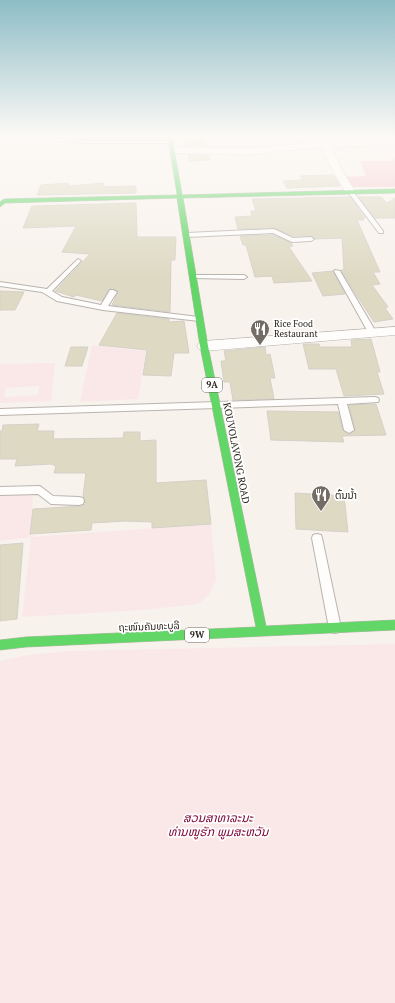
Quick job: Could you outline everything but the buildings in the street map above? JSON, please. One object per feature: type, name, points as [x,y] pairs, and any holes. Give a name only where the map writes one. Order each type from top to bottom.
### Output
[{"type":"main road","name":"KOUVOLAVONG ROAD","points":[[178,183],[204,346],[262,632]]},
{"type":"main road","points":[[0,204],[4,201],[107,200],[350,190],[395,191]]},
{"type":"main road","name":"ຖະໜົນຄັນທະບູລີ","points":[[0,645],[26,642],[335,629],[395,625]]},
{"type":"street","points":[[345,183],[350,190]]},
{"type":"street","points":[[204,346],[395,331]]},
{"type":"lane","points":[[350,190],[381,232]]},
{"type":"lane","points":[[187,235],[274,231],[292,240],[311,239]]},
{"type":"lane","points":[[47,292],[78,261]]},
{"type":"lane","points":[[337,271],[372,332]]},
{"type":"lane","points":[[194,278],[244,277]]},
{"type":"lane","points":[[0,284],[47,292],[60,299],[103,308],[199,319]]},
{"type":"lane","points":[[103,308],[114,292]]},
{"type":"lane","points":[[0,412],[375,400]]},
{"type":"lane","points":[[342,402],[349,430]]},
{"type":"lane","points":[[0,491],[40,490],[51,500],[79,501]]},
{"type":"lane","points":[[317,538],[335,629]]},
{"type":"green space","points":[[92,345],[146,351],[138,399],[80,402]]},
{"type":"green space","points":[[55,363],[51,401],[0,403],[0,364]],"holes":[[[39,386],[38,395],[4,397],[6,388]]]},
{"type":"green space","points":[[33,493],[31,537],[0,541],[0,495]]},
{"type":"green space","points":[[211,524],[216,580],[209,595],[198,604],[143,610],[22,617],[31,537]]},
{"type":"green space","name":"ສວນສາທາລະນະ ທ່ານໜູຮັກ ພູມສະຫວັນ","points":[[395,644],[395,1003],[0,1003],[0,661],[28,655],[68,651]]},
{"type":"shaded area","points":[[348,183],[395,183],[395,187],[350,186]]},
{"type":"traffic: fast","points":[[178,183],[204,346],[262,632]]},
{"type":"traffic: fast","points":[[0,205],[4,201],[297,192],[395,191]]},
{"type":"traffic: fast","points":[[0,645],[26,642],[395,625]]},
{"type":"place","name":"Rice Food Restaurant","points":[[260,346]]},
{"type":"place","name":"ຕົ້ນນໍ້າ","points":[[321,512]]}]
